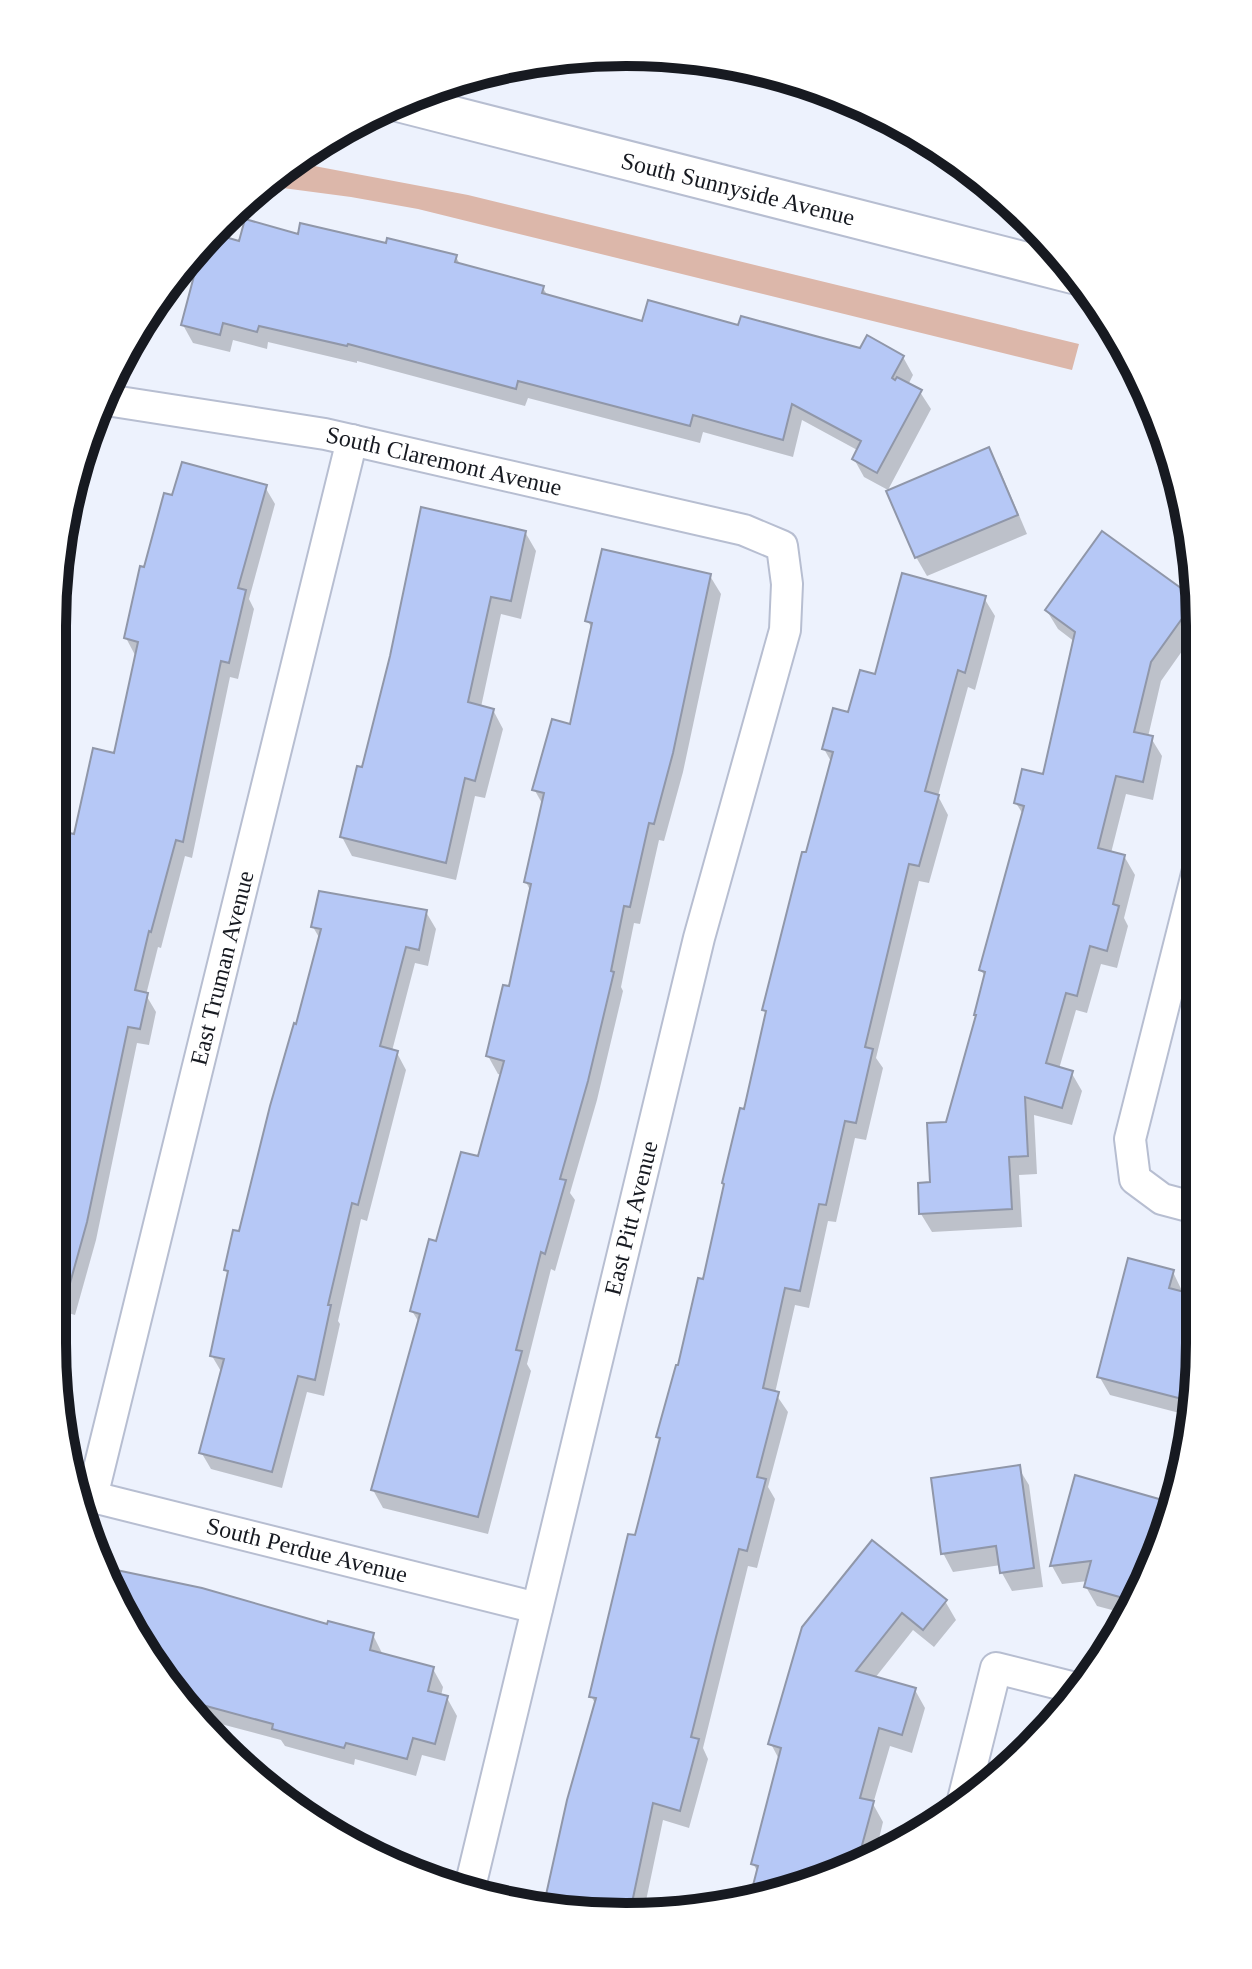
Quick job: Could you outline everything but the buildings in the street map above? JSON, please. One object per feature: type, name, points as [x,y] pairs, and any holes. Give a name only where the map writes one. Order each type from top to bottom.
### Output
[{"type":"street","name":"South Sunnyside Avenue","points":[[417,107],[1058,270]]},
{"type":"street","name":"South Claremont Avenue","points":[[114,401],[352,440],[744,530],[782,546]]},
{"type":"street","name":"East Truman Avenue","points":[[85,1489],[352,440]]},
{"type":"street","name":"East Pitt Avenue","points":[[471,1881],[699,938],[785,630],[787,584],[782,546]]},
{"type":"street","points":[[1186,917],[1130,1139],[1135,1179],[1162,1199],[1186,1205]]},
{"type":"street","name":"South Perdue Avenue","points":[[87,1496],[537,1608]]},
{"type":"street","points":[[966,1788],[996,1668],[1068,1686]]},
{"type":"shaded area","points":[[308,165],[468,195],[1079,344],[1072,370],[418,209],[278,187]]}]
